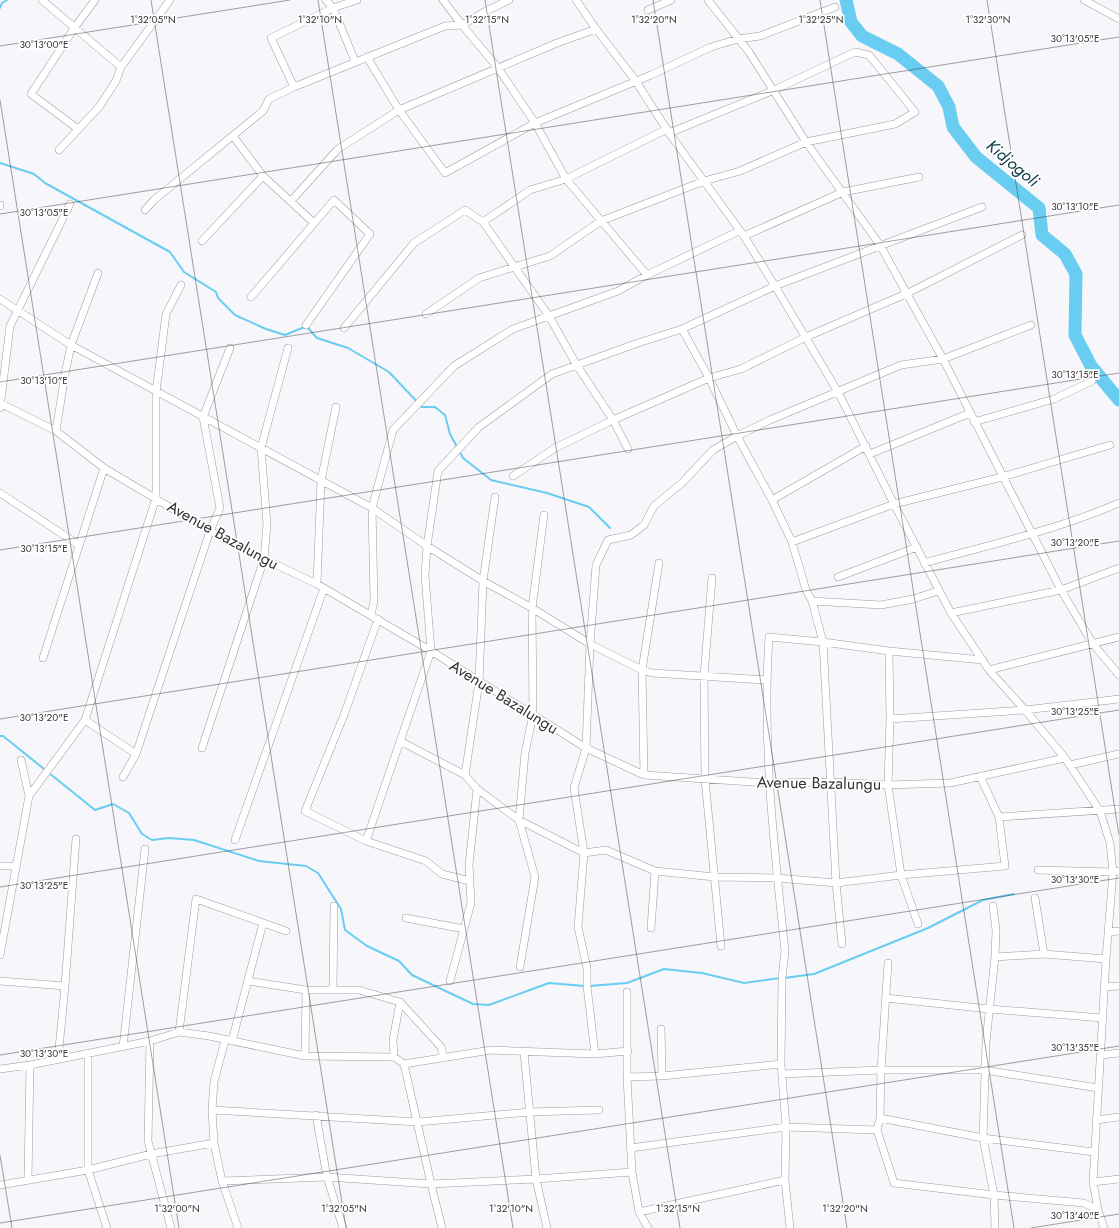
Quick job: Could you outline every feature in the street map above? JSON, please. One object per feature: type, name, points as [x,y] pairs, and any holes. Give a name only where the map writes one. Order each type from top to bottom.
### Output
[{"type":"street","points":[[42,0],[121,67]]},
{"type":"street","points":[[78,129],[31,94],[75,27],[95,0]]},
{"type":"street","points":[[59,150],[99,107],[116,82],[121,67],[170,0]]},
{"type":"street","points":[[326,0],[333,8],[355,61]]},
{"type":"street","points":[[294,87],[271,38],[333,8],[357,0]]},
{"type":"street","points":[[443,0],[498,68],[535,123],[566,180],[647,275]]},
{"type":"street","points":[[145,210],[154,200],[263,111],[269,99],[355,61],[445,26],[462,25],[509,0]]},
{"type":"street","points":[[576,0],[635,80],[668,131],[742,234],[775,286],[838,392],[938,591],[951,613],[989,670],[1065,758],[1100,811],[1110,842],[1116,872],[1108,932],[1094,1152],[1093,1182],[1098,1210],[1104,1228]]},
{"type":"street","points":[[648,10],[671,0]]},
{"type":"street","points":[[708,0],[749,52],[772,91],[806,142],[880,245],[908,293],[943,359],[1061,590],[1093,644],[1119,675]]},
{"type":"street","points":[[1084,0],[1119,19]]},
{"type":"street","points":[[367,57],[399,110],[445,173],[535,123],[635,80],[651,75],[711,47],[738,39],[760,36],[835,7]]},
{"type":"street","points":[[291,201],[338,149],[399,110],[557,43],[596,29]]},
{"type":"street","points":[[426,314],[479,278],[550,256],[601,221],[704,181],[740,171],[806,142],[895,124],[915,112],[869,55],[855,52],[772,91],[668,131],[566,180],[530,190],[483,222]]},
{"type":"street","points":[[233,136],[264,176],[314,223]]},
{"type":"street","points":[[202,241],[264,176]]},
{"type":"street","points":[[371,615],[374,601],[372,508],[392,430],[454,366],[513,328],[618,291],[647,275],[843,192],[919,178]]},
{"type":"street","points":[[250,297],[334,200],[370,234],[306,325]]},
{"type":"street","points":[[0,405],[10,326],[70,204]]},
{"type":"street","points":[[366,841],[431,651],[425,575],[427,546],[438,471],[479,427],[552,374],[576,364],[682,329],[775,286],[982,207]]},
{"type":"street","points":[[344,328],[414,243],[464,210],[483,222],[549,316],[576,364],[613,420],[628,449]]},
{"type":"street","points":[[513,476],[555,448],[613,420],[709,378],[741,369],[806,337],[908,293],[1022,236]]},
{"type":"street","points":[[56,431],[71,345],[98,273]]},
{"type":"street","points":[[29,796],[85,720],[156,498],[156,392],[166,314],[181,285]]},
{"type":"street","points":[[0,299],[71,345],[372,508],[427,546],[483,581],[532,608],[590,644],[642,670],[652,673],[766,680]]},
{"type":"street","points":[[595,1054],[586,986],[587,968],[578,927],[584,853],[574,788],[586,748],[590,644],[596,565],[608,540],[631,535],[644,525],[654,506],[682,483],[713,450],[737,436],[770,420],[901,365],[943,359],[1031,325]]},
{"type":"street","points":[[682,329],[709,378],[737,436],[772,500],[792,542],[806,590],[812,601],[823,642],[836,883],[842,944]]},
{"type":"street","points":[[123,777],[136,754],[210,531],[220,508],[203,417],[230,348]]},
{"type":"street","points":[[202,748],[264,559],[267,524],[261,448],[288,348]]},
{"type":"street","points":[[974,422],[1054,399],[1092,381]]},
{"type":"street","name":"Avenue Bazalungu","points":[[0,405],[56,431],[104,468],[210,531],[317,584],[378,619],[586,748],[644,775],[769,783],[831,782],[888,785],[950,783],[1065,758]]},
{"type":"street","points":[[317,584],[321,481],[336,407]]},
{"type":"street","points":[[870,454],[970,413]]},
{"type":"street","points":[[792,542],[894,504],[1002,477],[1110,445]]},
{"type":"street","points":[[772,500],[866,446]]},
{"type":"street","points":[[43,658],[104,468]]},
{"type":"street","points":[[0,493],[79,545]]},
{"type":"street","points":[[464,775],[479,682],[483,581],[494,497]]},
{"type":"street","points":[[924,563],[1032,534],[1090,515],[1119,503]]},
{"type":"street","points":[[520,966],[535,877],[519,820],[525,753],[533,715],[532,608],[544,515]]},
{"type":"street","points":[[838,577],[917,547]]},
{"type":"street","points":[[644,775],[642,670],[659,563]]},
{"type":"street","points":[[951,613],[1061,590],[1119,568]]},
{"type":"street","points":[[712,578],[704,676],[705,779],[721,946]]},
{"type":"street","points":[[235,840],[324,588]]},
{"type":"street","points":[[812,601],[881,605],[913,599],[938,591]]},
{"type":"street","points":[[378,619],[344,715],[305,811],[366,841],[426,861],[442,874],[470,881]]},
{"type":"street","points":[[790,1228],[785,1180],[786,1127],[781,1064],[782,978],[785,951],[769,783],[766,680],[769,637],[983,660]]},
{"type":"street","points":[[989,670],[1119,637]]},
{"type":"street","points":[[889,651],[890,719],[888,785],[901,875],[918,924]]},
{"type":"street","points":[[890,719],[1025,710],[1119,699]]},
{"type":"street","points":[[85,720],[136,754]]},
{"type":"street","points":[[400,741],[464,775],[476,789],[519,820],[584,853],[606,850],[655,871],[715,877],[777,878],[836,883],[901,875],[1005,866],[999,817],[980,776]]},
{"type":"street","points":[[1070,765],[1119,754]]},
{"type":"street","points":[[0,955],[29,796],[21,760]]},
{"type":"street","points":[[450,982],[471,903],[469,865],[476,789]]},
{"type":"street","points":[[999,817],[1119,809]]},
{"type":"street","points":[[58,1059],[76,839]]},
{"type":"street","points":[[123,1047],[145,849]]},
{"type":"street","points":[[0,866],[16,866]]},
{"type":"street","points":[[1038,870],[1116,872]]},
{"type":"street","points":[[651,928],[655,871]]},
{"type":"street","points":[[1035,898],[1044,954]]},
{"type":"street","points":[[179,1032],[196,899],[286,932]]},
{"type":"street","points":[[333,990],[334,906]]},
{"type":"street","points":[[993,906],[996,930],[995,957],[984,1070],[983,1138],[994,1195],[995,1228]]},
{"type":"street","points":[[406,918],[464,929]]},
{"type":"street","points":[[238,1228],[222,1181],[214,1143],[212,1110],[214,1082],[229,1041],[248,980],[263,924]]},
{"type":"street","points":[[1108,932],[1119,931]]},
{"type":"street","points":[[995,957],[1044,954],[1106,959]]},
{"type":"street","points":[[888,963],[881,1070],[880,1118],[877,1130],[894,1184],[1084,1203],[1098,1210]]},
{"type":"street","points":[[248,980],[306,990],[359,990],[400,1002],[441,1047],[444,1058]]},
{"type":"street","points":[[0,981],[65,986]]},
{"type":"street","points":[[1104,988],[1119,986]]},
{"type":"street","points":[[306,990],[306,1056]]},
{"type":"street","points":[[627,992],[627,1078],[632,1172],[639,1212],[648,1228]]},
{"type":"street","points":[[886,998],[989,1009],[1102,1018]]},
{"type":"street","points":[[394,1057],[392,1040],[400,1002]]},
{"type":"street","points":[[661,1029],[662,1076]]},
{"type":"street","points":[[0,1069],[30,1065],[123,1047],[179,1032],[209,1036],[306,1056],[394,1057],[404,1064],[442,1228]]},
{"type":"street","points":[[150,1041],[148,1141],[171,1228]]},
{"type":"street","points":[[404,1064],[491,1050],[595,1054],[628,1051]]},
{"type":"street","points":[[524,1052],[536,1179],[548,1228]]},
{"type":"street","points":[[1100,1055],[1119,1053]]},
{"type":"street","points":[[88,1054],[88,1170],[107,1228]]},
{"type":"street","points":[[627,1078],[781,1064]]},
{"type":"street","points":[[28,1179],[30,1065]]},
{"type":"street","points":[[782,1074],[881,1070],[984,1070],[1098,1088]]},
{"type":"street","points":[[212,1110],[418,1122],[529,1112],[599,1110]]},
{"type":"street","points":[[316,1115],[327,1177],[343,1228]]},
{"type":"street","points":[[1096,1120],[1119,1117]]},
{"type":"street","points":[[880,1118],[983,1138],[1094,1152]]},
{"type":"street","points":[[630,1148],[786,1127],[877,1130]]},
{"type":"street","points":[[0,1185],[28,1179],[88,1170],[151,1154],[214,1143]]},
{"type":"street","points":[[222,1181],[327,1177],[431,1184],[536,1179],[632,1172]]},
{"type":"street","points":[[1093,1182],[1119,1179]]},
{"type":"street","points":[[639,1212],[785,1180]]},
{"type":"waterway","points":[[0,8],[2,3],[7,0]]},
{"type":"waterway","name":"Kidjogoli","points":[[846,0],[851,22],[862,36],[898,54],[938,86],[949,107],[953,127],[976,157],[1039,208],[1042,235],[1065,254],[1076,274],[1075,335],[1091,366],[1119,400]]},
{"type":"waterway","points":[[0,163],[34,174],[45,183],[170,252],[184,272],[216,292],[218,298],[235,315],[266,329],[285,335],[302,328],[308,328],[317,338],[348,348],[389,372],[422,407],[435,407],[445,415],[450,434],[463,458],[491,480],[547,493],[589,507],[610,528]]},
{"type":"waterway","points":[[0,736],[3,736],[95,810],[113,804],[129,813],[142,834],[152,840],[169,838],[194,840],[259,861],[306,866],[318,873],[341,909],[345,930],[367,946],[399,961],[412,975],[473,1004],[489,1005],[549,983],[584,986]]},
{"type":"waterway","points":[[784,978],[814,974],[928,928],[983,900],[1014,894]]},
{"type":"waterway","points":[[589,986],[627,983],[664,969],[702,973],[744,983],[780,978]]}]
